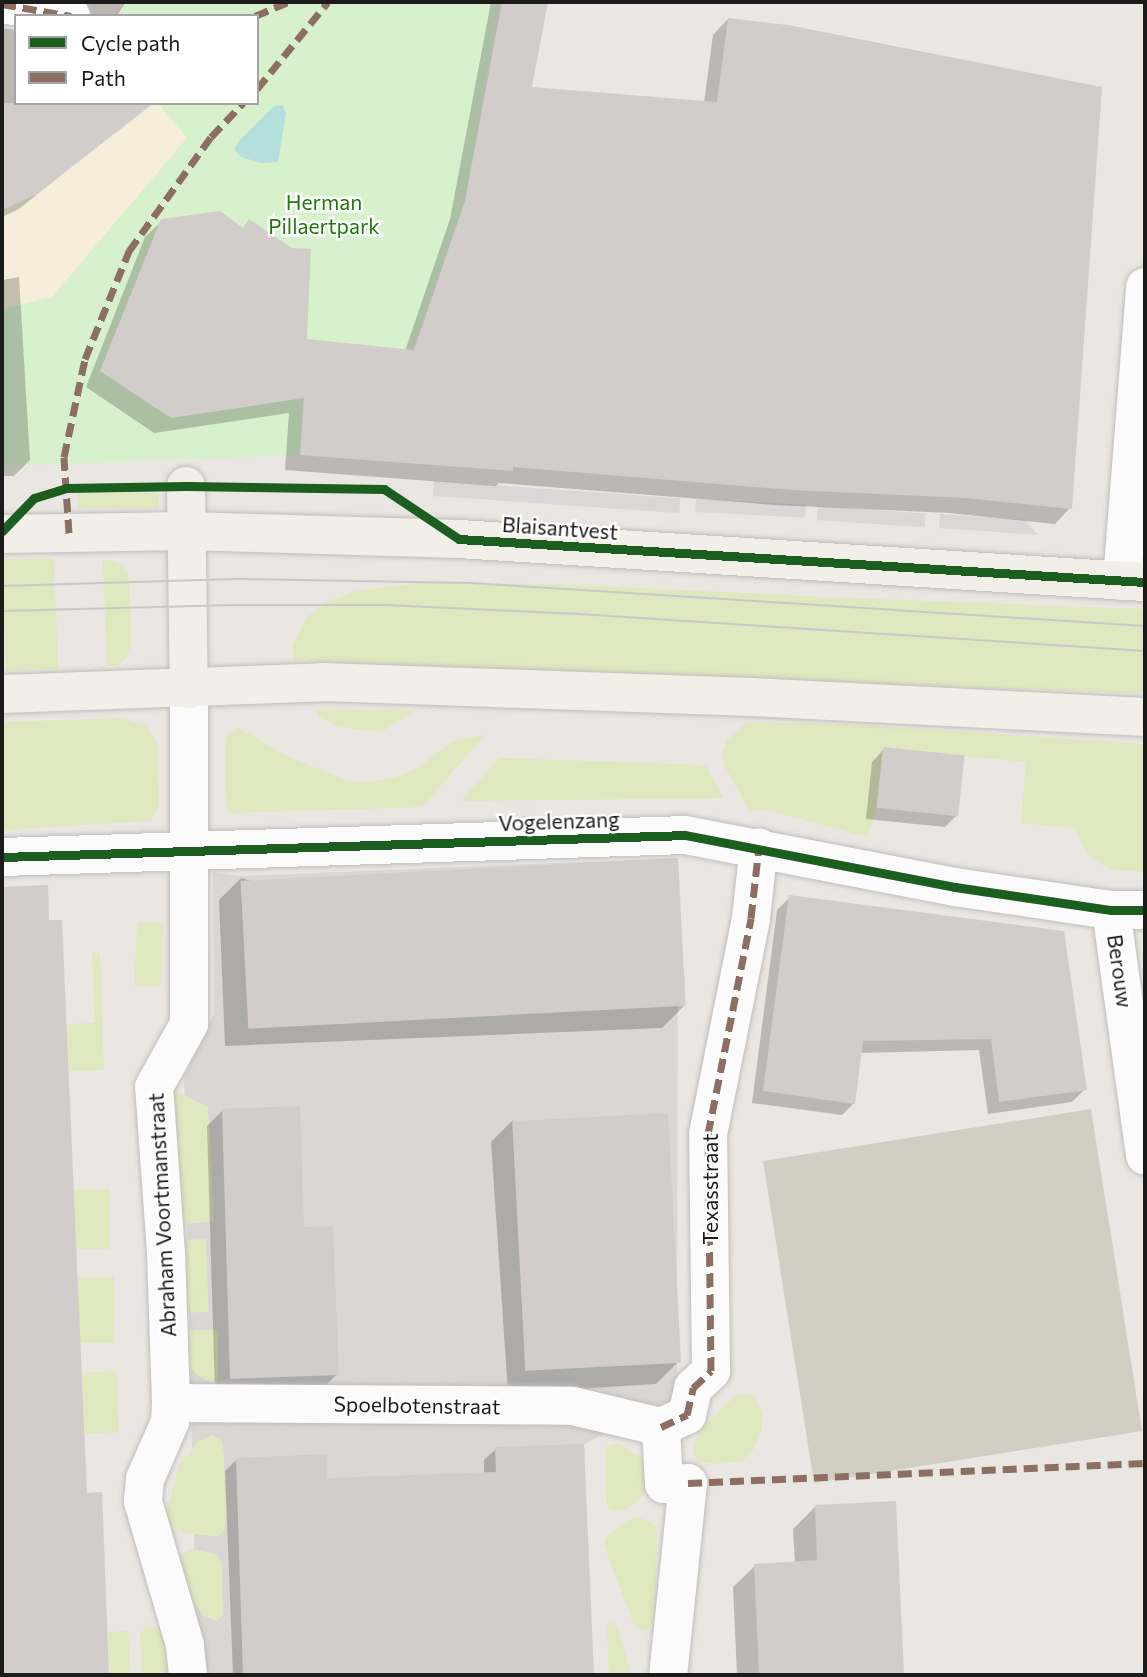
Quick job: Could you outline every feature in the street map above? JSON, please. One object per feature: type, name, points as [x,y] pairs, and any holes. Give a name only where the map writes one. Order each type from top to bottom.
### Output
[{"type":"main road","points":[[186,486],[189,689]]},
{"type":"main road","name":"Blaisantvest","points":[[2,534],[187,531],[459,539],[1134,582]]},
{"type":"main road","points":[[2,694],[338,683],[751,697],[1145,717]]},
{"type":"street","points":[[2,4],[60,14]]},
{"type":"street","points":[[1134,582],[1145,287]]},
{"type":"street","name":"Abraham Voortmanstraat","points":[[188,1675],[185,1645],[143,1501],[145,1479],[170,1422],[166,1253],[154,1087],[189,1024],[189,689]]},
{"type":"street","name":"Vogelenzang","points":[[2,857],[685,835],[759,847],[822,863],[955,887],[1128,910]]},
{"type":"street","name":"Texasstraat","points":[[661,1427],[687,1415],[693,1388],[711,1371],[708,1134],[751,918],[759,847]]},
{"type":"street","name":"Berouw","points":[[1128,910],[1145,1156]]},
{"type":"street","name":"Spoelbotenstraat","points":[[171,1403],[573,1406],[661,1427]]},
{"type":"street","points":[[661,1427],[664,1484],[688,1483],[668,1675]]},
{"type":"shaded area","points":[[21,105],[160,105],[187,138],[52,298],[2,309],[2,120]]},
{"type":"shaded area","points":[[434,481],[680,498],[679,513],[433,496]]},
{"type":"shaded area","points":[[696,499],[806,505],[805,518],[695,512]]},
{"type":"shaded area","points":[[818,506],[926,514],[925,527],[817,520]]},
{"type":"shaded area","points":[[940,514],[1025,520],[1038,535],[939,528]]},
{"type":"shaded area","points":[[678,858],[677,1399],[584,1444],[589,1675],[197,1675],[184,1077],[214,1014],[213,872],[240,876]]},
{"type":"shaded area","points":[[1091,1109],[1142,1431],[814,1483],[763,1161]]},
{"type":"green space","name":"Herman Pillaertpark","points":[[127,2],[499,2],[465,201],[413,348],[307,344],[300,455],[2,466],[2,309],[52,297],[187,138],[160,105],[259,105],[259,14],[120,14]]},
{"type":"green space","points":[[78,493],[159,493],[159,508],[78,508]]},
{"type":"green space","points":[[54,558],[58,669],[6,671],[2,560]]},
{"type":"green space","points":[[103,559],[116,562],[128,571],[131,625],[131,645],[126,658],[118,665],[107,666]]},
{"type":"green space","points":[[419,583],[558,584],[1145,609],[1145,694],[294,660],[292,647],[307,617],[327,602],[357,591]]},
{"type":"green space","points":[[316,710],[417,710],[381,732],[339,727],[320,717]]},
{"type":"green space","points":[[122,718],[145,725],[157,742],[159,806],[150,821],[2,830],[2,722]]},
{"type":"green space","points":[[747,722],[845,724],[1145,744],[1145,872],[1109,869],[1087,854],[1075,828],[1021,823],[1026,762],[884,748],[877,808],[867,837],[771,811],[749,810],[724,765],[723,751],[727,741]]},
{"type":"green space","points":[[237,727],[285,755],[348,781],[371,782],[397,777],[419,767],[452,741],[485,735],[422,807],[231,813],[226,807],[225,748],[226,737]]},
{"type":"green space","points":[[499,758],[705,765],[724,798],[461,801]]},
{"type":"green space","points":[[137,922],[163,923],[161,987],[135,986]]},
{"type":"green space","points":[[92,953],[100,953],[104,1070],[69,1071],[67,1024],[95,1023]]},
{"type":"green space","points":[[175,1090],[208,1107],[214,1221],[174,1225],[167,1108]]},
{"type":"green space","points":[[74,1189],[110,1189],[110,1249],[74,1249]]},
{"type":"green space","points":[[206,1239],[209,1312],[177,1313],[174,1240]]},
{"type":"green space","points":[[78,1277],[114,1277],[114,1343],[78,1343]]},
{"type":"green space","points":[[179,1330],[218,1330],[218,1384],[203,1379],[188,1367]]},
{"type":"green space","points":[[116,1371],[119,1432],[85,1434],[82,1373]]},
{"type":"green space","points":[[747,1393],[756,1398],[762,1415],[761,1432],[754,1449],[742,1461],[717,1464],[699,1461],[693,1454],[696,1440],[704,1426],[735,1396]]},
{"type":"green space","points":[[212,1435],[221,1439],[224,1454],[225,1529],[217,1537],[181,1532],[171,1524],[166,1514],[180,1463],[199,1441]]},
{"type":"green space","points":[[619,1444],[643,1459],[651,1469],[651,1481],[644,1495],[628,1509],[614,1511],[609,1509],[606,1500],[606,1448]]},
{"type":"green space","points":[[636,1516],[656,1525],[657,1533],[655,1620],[645,1632],[634,1625],[604,1545],[608,1535]]},
{"type":"green space","points":[[192,1549],[216,1554],[222,1563],[223,1615],[217,1621],[203,1616],[185,1587],[179,1564],[181,1554]]},
{"type":"green space","points":[[610,1622],[618,1627],[631,1675],[609,1675],[607,1628]]},
{"type":"green space","points":[[147,1627],[160,1628],[169,1641],[172,1675],[142,1675],[140,1633]]},
{"type":"green space","points":[[128,1631],[130,1675],[110,1675],[108,1632]]},
{"type":"water","points":[[282,105],[286,113],[278,162],[261,163],[241,157],[234,149],[241,139],[274,106]]},
{"type":"building","points":[[502,2],[548,2],[532,87],[717,102],[728,18],[788,25],[1102,87],[1072,509],[966,498],[792,490],[513,467],[513,471],[300,455],[304,398],[171,418],[100,371],[161,219],[220,211],[243,228],[249,219],[292,248],[311,249],[307,339],[414,350],[465,201]]},
{"type":"building","points":[[2,103],[151,105],[37,194],[2,210]]},
{"type":"building","points":[[883,747],[965,756],[958,816],[877,808]]},
{"type":"building","points":[[678,858],[686,1006],[248,1029],[241,881]]},
{"type":"building","points":[[48,885],[49,920],[62,920],[87,1493],[102,1492],[109,1675],[2,1675],[2,887]]},
{"type":"building","points":[[789,895],[1064,931],[1087,1090],[999,1102],[991,1039],[863,1041],[855,1104],[763,1091]]},
{"type":"building","points":[[300,1106],[304,1227],[333,1226],[339,1375],[230,1379],[222,1109]]},
{"type":"building","points":[[668,1113],[681,1363],[525,1371],[512,1121]]},
{"type":"building","points":[[584,1444],[594,1675],[243,1675],[236,1458],[327,1454],[327,1478],[496,1472],[495,1447]]},
{"type":"building","points":[[896,1501],[904,1675],[759,1675],[754,1564],[817,1560],[815,1505]]},
{"type":"tram line","points":[[2,586],[243,579],[471,583],[1145,626]]},
{"type":"tram line","points":[[2,611],[234,605],[386,605],[579,614],[1145,651]]},
{"type":"marked path","points":[[259,14],[288,2]]},
{"type":"marked path","points":[[259,87],[328,2]]},
{"type":"marked path","points":[[2,4],[60,14]]},
{"type":"marked path","points":[[69,533],[64,457],[85,359],[129,251],[211,137],[241,105]]},
{"type":"marked path","points":[[661,1427],[687,1415],[693,1388],[711,1371],[708,1134],[751,918],[759,847]]},
{"type":"marked path","points":[[688,1483],[1145,1463]]},
{"type":"cycle path","points":[[2,531],[34,498],[66,488],[186,486],[384,489],[459,539],[1145,582]]},
{"type":"cycle path","points":[[2,857],[685,835],[955,887],[1111,910],[1145,910]]}]
